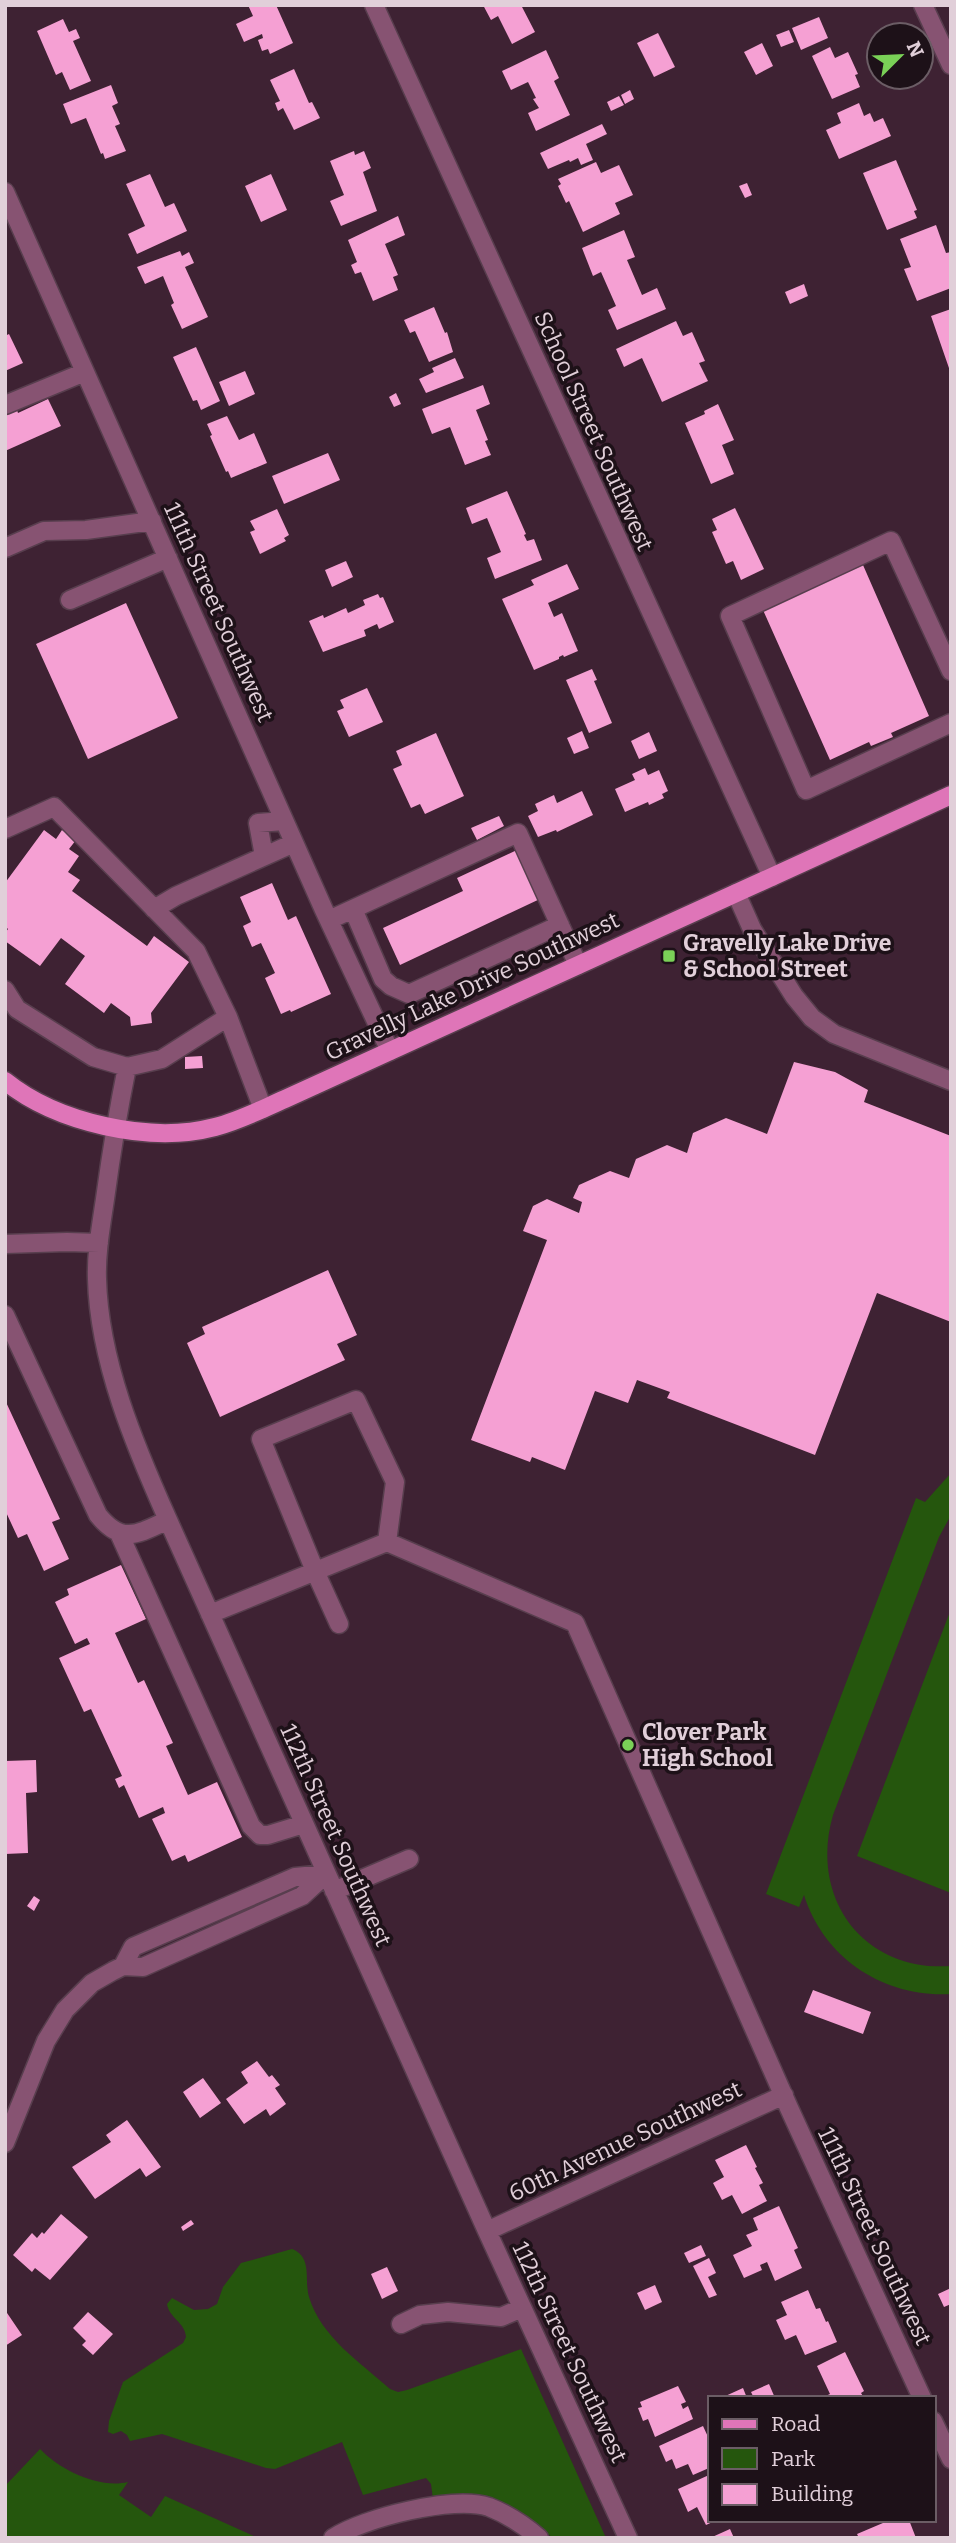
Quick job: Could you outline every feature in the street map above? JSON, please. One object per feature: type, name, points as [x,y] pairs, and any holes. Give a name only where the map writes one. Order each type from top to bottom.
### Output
[{"type":"main road","name":"Gravelly Lake Drive Southwest","points":[[5,1081],[40,1105],[115,1129],[149,1134],[214,1128],[263,1109],[951,795]]},
{"type":"street","name":"School Street Southwest","points":[[374,5],[772,877]]},
{"type":"street","points":[[923,5],[951,65]]},
{"type":"street","name":"111th Street Southwest","points":[[5,192],[284,821],[390,1051]]},
{"type":"street","points":[[5,405],[85,372]]},
{"type":"street","points":[[5,548],[44,531],[86,530],[152,521]]},
{"type":"street","points":[[951,671],[891,541],[730,616],[806,790],[951,723]]},
{"type":"street","points":[[70,600],[168,558]]},
{"type":"street","points":[[5,829],[54,807],[196,951],[228,1017],[263,1109]]},
{"type":"street","points":[[264,856],[258,823],[284,821]]},
{"type":"street","points":[[329,920],[518,833],[578,965]]},
{"type":"street","points":[[154,909],[176,896],[294,843]]},
{"type":"street","points":[[736,893],[752,929],[794,996],[812,1018],[834,1034],[951,1081]]},
{"type":"street","points":[[353,909],[383,979],[409,994],[560,925]]},
{"type":"street","points":[[358,982],[380,971]]},
{"type":"street","points":[[5,990],[17,1009],[93,1057],[127,1067],[162,1059],[228,1017]]},
{"type":"street","name":"112th Street Southwest","points":[[127,1067],[115,1129],[99,1243],[97,1277],[99,1310],[117,1392],[147,1473],[487,2231],[628,2538]]},
{"type":"street","points":[[5,1244],[99,1243]]},
{"type":"street","points":[[5,1315],[98,1515],[110,1530],[119,1533],[139,1533],[168,1520]]},
{"type":"street","points":[[211,1614],[315,1571],[387,1542],[395,1482],[356,1400],[261,1438],[315,1571],[339,1624]]},
{"type":"street","points":[[119,1533],[251,1826],[260,1835],[268,1835],[304,1824]]},
{"type":"street","name":"111th Street Southwest","points":[[387,1542],[575,1623],[784,2095],[921,2396]]},
{"type":"street","points":[[5,2143],[46,2040],[65,2010],[92,1983],[122,1966],[143,1967],[330,1883],[409,1858]]},
{"type":"street","name":"60th Avenue Southwest","points":[[487,2231],[784,2095]]},
{"type":"street","points":[[401,2324],[420,2315],[448,2312],[501,2317],[522,2308]]},
{"type":"street","points":[[935,2425],[951,2459]]},
{"type":"street","points":[[333,2538],[344,2531],[378,2519],[443,2504],[487,2506],[523,2525],[539,2538]]},
{"type":"green space","points":[[951,1473],[951,1515],[939,1537],[833,1815],[828,1846],[829,1874],[837,1901],[850,1924],[869,1943],[892,1957],[920,1965],[951,1966],[951,1994],[927,1994],[881,1981],[842,1956],[813,1918],[804,1895],[799,1907],[766,1894],[916,1498],[925,1502]]},
{"type":"green space","points":[[951,1609],[951,1893],[857,1856]]},
{"type":"green space","points":[[292,2249],[303,2257],[309,2297],[332,2337],[390,2389],[398,2392],[407,2390],[521,2349],[606,2538],[553,2538],[520,2512],[505,2505],[491,2501],[433,2499],[431,2484],[426,2478],[363,2495],[342,2442],[275,2469],[162,2434],[130,2441],[121,2431],[113,2434],[108,2432],[109,2421],[123,2382],[183,2343],[186,2337],[183,2327],[168,2309],[167,2304],[172,2298],[194,2310],[208,2309],[217,2304],[223,2287],[241,2263]]},
{"type":"green space","points":[[40,2449],[58,2464],[81,2476],[105,2483],[128,2482],[119,2495],[151,2517],[165,2496],[258,2538],[5,2538],[5,2486]]},
{"type":"building","points":[[248,5],[276,5],[293,43],[270,54],[268,49],[262,51],[258,40],[263,38],[262,34],[244,42],[236,24],[253,16]]},
{"type":"building","points":[[483,5],[521,5],[535,32],[512,44],[498,16],[491,20]]},
{"type":"building","points":[[819,17],[828,38],[801,50],[792,28]]},
{"type":"building","points":[[63,19],[69,32],[76,29],[80,38],[73,41],[91,81],[70,90],[62,72],[56,75],[37,31]]},
{"type":"building","points":[[789,30],[794,42],[781,47],[776,35]]},
{"type":"building","points":[[658,33],[675,67],[654,77],[637,43]]},
{"type":"building","points":[[762,43],[773,66],[756,75],[744,52]]},
{"type":"building","points":[[830,47],[835,58],[848,52],[858,74],[855,75],[860,87],[832,99],[812,56]]},
{"type":"building","points":[[546,50],[559,78],[554,81],[570,115],[536,131],[528,113],[539,108],[528,82],[511,90],[502,71]]},
{"type":"building","points":[[294,69],[309,103],[312,102],[320,118],[294,130],[283,108],[278,111],[275,103],[280,101],[270,80]]},
{"type":"building","points":[[111,85],[118,103],[112,106],[120,124],[115,126],[126,151],[105,159],[86,118],[71,124],[63,104]]},
{"type":"building","points":[[630,90],[634,99],[625,104],[621,95]]},
{"type":"building","points":[[619,96],[624,105],[611,111],[607,102]]},
{"type":"building","points":[[859,103],[864,116],[870,113],[874,122],[883,118],[891,136],[839,159],[826,130],[841,123],[837,113]]},
{"type":"building","points":[[602,124],[607,134],[586,144],[593,160],[581,165],[578,158],[548,169],[540,153]]},
{"type":"building","points":[[354,151],[355,155],[364,151],[371,168],[363,172],[377,211],[341,226],[330,201],[344,195],[330,161]]},
{"type":"building","points":[[896,160],[917,210],[914,211],[917,218],[887,230],[863,173]]},
{"type":"building","points":[[596,162],[601,173],[619,165],[633,195],[615,203],[620,214],[583,232],[569,201],[566,203],[558,186],[561,184],[558,179]]},
{"type":"building","points":[[150,174],[165,207],[174,203],[187,231],[137,254],[128,234],[145,226],[126,184]]},
{"type":"building","points":[[271,174],[287,210],[261,222],[245,186]]},
{"type":"building","points":[[747,183],[752,195],[745,198],[739,186]]},
{"type":"building","points":[[398,216],[405,235],[385,244],[398,275],[393,277],[398,290],[373,301],[361,272],[355,274],[351,265],[357,262],[348,240]]},
{"type":"building","points":[[936,225],[946,253],[951,252],[951,288],[917,301],[904,269],[911,267],[900,239]]},
{"type":"building","points":[[624,230],[635,257],[627,260],[642,295],[657,288],[666,309],[617,330],[608,310],[616,306],[601,272],[593,276],[582,248]]},
{"type":"building","points":[[180,251],[182,256],[189,252],[194,263],[185,267],[208,317],[182,329],[171,305],[174,303],[163,276],[145,284],[137,267]]},
{"type":"building","points":[[804,284],[808,296],[790,304],[785,292]]},
{"type":"building","points":[[434,307],[445,333],[447,332],[453,352],[429,362],[415,331],[410,333],[404,320]]},
{"type":"building","points":[[951,309],[951,371],[950,371],[931,316]]},
{"type":"building","points":[[676,321],[683,336],[692,332],[705,361],[699,363],[708,381],[662,402],[642,358],[624,367],[616,349]]},
{"type":"building","points":[[9,334],[23,363],[5,371],[5,336]]},
{"type":"building","points":[[196,347],[220,401],[201,410],[197,400],[193,401],[173,357]]},
{"type":"building","points":[[455,358],[464,378],[426,393],[419,379],[434,372],[432,368]]},
{"type":"building","points":[[245,371],[255,394],[229,406],[219,382]]},
{"type":"building","points":[[483,385],[490,404],[476,410],[491,455],[465,465],[450,427],[432,434],[422,409]]},
{"type":"building","points":[[396,393],[401,404],[394,407],[389,397]]},
{"type":"building","points":[[48,399],[61,426],[5,451],[5,415],[17,410],[18,413]]},
{"type":"building","points":[[718,404],[734,440],[722,445],[734,474],[711,484],[685,423],[705,414],[704,411]]},
{"type":"building","points":[[227,416],[239,440],[254,433],[267,463],[231,478],[210,436],[212,435],[207,424]]},
{"type":"building","points":[[328,453],[340,480],[284,504],[272,476]]},
{"type":"building","points":[[507,491],[527,541],[534,539],[542,560],[495,579],[487,558],[501,552],[487,518],[472,524],[466,508]]},
{"type":"building","points":[[735,508],[764,569],[741,580],[733,561],[726,564],[712,532],[717,530],[712,519]]},
{"type":"building","points":[[277,509],[289,535],[284,538],[286,541],[260,554],[250,532],[255,530],[250,521]]},
{"type":"building","points":[[346,561],[353,577],[332,587],[325,570]]},
{"type":"building","points":[[567,564],[579,589],[548,603],[554,617],[562,613],[578,651],[564,657],[563,655],[534,670],[502,599],[534,585],[531,580]]},
{"type":"building","points":[[863,565],[929,716],[891,733],[893,737],[871,746],[869,742],[830,760],[763,610]]},
{"type":"building","points":[[378,594],[380,598],[383,597],[394,622],[379,629],[377,624],[364,630],[366,636],[323,652],[309,621],[323,615],[324,618],[346,608],[348,613],[365,605],[363,600]]},
{"type":"building","points":[[126,603],[178,718],[88,759],[36,644]]},
{"type":"building","points":[[592,669],[597,680],[594,681],[612,723],[589,733],[566,680]]},
{"type":"building","points":[[367,688],[383,722],[349,737],[337,711],[344,708],[340,700]]},
{"type":"building","points":[[582,731],[589,748],[574,754],[567,738]]},
{"type":"building","points":[[649,732],[657,751],[639,759],[631,741]]},
{"type":"building","points":[[436,733],[464,796],[425,814],[420,804],[411,808],[393,769],[402,765],[396,751]]},
{"type":"building","points":[[645,768],[648,775],[659,770],[668,791],[662,794],[664,798],[625,812],[615,789],[635,780],[632,774]]},
{"type":"building","points":[[582,791],[593,815],[557,832],[556,830],[538,837],[528,816],[538,811],[535,804],[554,795],[557,803]]},
{"type":"building","points":[[499,816],[504,826],[477,840],[471,828]]},
{"type":"building","points":[[44,830],[56,839],[62,830],[76,840],[69,849],[79,856],[68,872],[80,880],[72,891],[147,946],[154,936],[189,962],[151,1013],[152,1023],[131,1026],[130,1017],[111,1003],[104,1013],[65,984],[85,956],[61,938],[40,966],[5,941],[8,929],[5,926],[5,883]]},
{"type":"building","points":[[519,849],[542,898],[400,965],[383,928],[463,891],[457,878]]},
{"type":"building","points":[[272,883],[288,920],[296,916],[331,994],[281,1014],[265,978],[275,973],[261,943],[252,947],[243,926],[251,922],[240,897]]},
{"type":"building","points":[[202,1056],[203,1068],[185,1069],[185,1057]]},
{"type":"building","points":[[794,1062],[835,1072],[868,1090],[864,1102],[951,1136],[951,1322],[877,1293],[815,1455],[667,1398],[670,1392],[637,1380],[628,1403],[595,1391],[565,1470],[532,1457],[530,1462],[471,1440],[547,1240],[523,1231],[533,1206],[547,1199],[579,1213],[582,1202],[573,1198],[579,1185],[610,1171],[629,1178],[636,1159],[667,1145],[687,1153],[693,1133],[726,1118],[767,1134]]},
{"type":"building","points":[[328,1270],[357,1335],[337,1344],[345,1360],[220,1417],[187,1343],[205,1334],[202,1327]]},
{"type":"building","points":[[5,1400],[60,1519],[52,1522],[69,1559],[44,1571],[27,1534],[18,1538],[5,1510]]},
{"type":"building","points":[[121,1565],[146,1619],[115,1633],[138,1683],[144,1680],[173,1743],[166,1746],[188,1795],[217,1782],[242,1837],[188,1862],[185,1855],[172,1861],[152,1819],[165,1813],[163,1807],[139,1818],[124,1785],[119,1788],[115,1779],[122,1776],[91,1709],[84,1712],[59,1658],[90,1644],[87,1638],[75,1644],[55,1602],[69,1595],[67,1589]]},
{"type":"building","points":[[36,1760],[37,1792],[26,1793],[28,1853],[5,1854],[5,1761]]},
{"type":"building","points":[[34,1896],[40,1900],[34,1911],[27,1906]]},
{"type":"building","points":[[813,1990],[871,2012],[863,2034],[804,2012]]},
{"type":"building","points":[[257,2061],[269,2077],[272,2075],[280,2085],[275,2088],[286,2104],[270,2116],[266,2109],[244,2124],[226,2099],[248,2083],[241,2072]]},
{"type":"building","points":[[203,2078],[221,2103],[200,2118],[183,2092]]},
{"type":"building","points":[[127,2120],[161,2167],[146,2177],[140,2168],[95,2199],[72,2167],[111,2142],[106,2135]]},
{"type":"building","points":[[746,2145],[763,2183],[759,2185],[767,2201],[742,2214],[732,2195],[722,2200],[713,2183],[724,2177],[715,2160]]},
{"type":"building","points":[[779,2206],[798,2248],[794,2250],[802,2268],[775,2281],[767,2262],[760,2265],[762,2270],[744,2278],[733,2255],[752,2246],[746,2235],[758,2230],[753,2218]]},
{"type":"building","points":[[61,2214],[88,2237],[50,2280],[35,2268],[32,2272],[13,2255],[32,2233],[37,2238],[42,2232],[44,2234]]},
{"type":"building","points":[[191,2220],[194,2224],[183,2231],[181,2227]]},
{"type":"building","points":[[701,2245],[706,2256],[689,2263],[684,2253]]},
{"type":"building","points":[[709,2258],[716,2273],[708,2277],[717,2295],[709,2298],[693,2266]]},
{"type":"building","points":[[387,2267],[398,2291],[382,2299],[371,2274]]},
{"type":"building","points":[[655,2285],[662,2302],[645,2310],[637,2293]]},
{"type":"building","points":[[951,2288],[951,2304],[944,2307],[938,2294]]},
{"type":"building","points":[[808,2290],[816,2309],[820,2308],[826,2322],[828,2321],[837,2342],[805,2355],[796,2335],[785,2340],[776,2320],[787,2315],[781,2302]]},
{"type":"building","points":[[5,2310],[22,2335],[5,2346]]},
{"type":"building","points":[[88,2312],[113,2334],[93,2355],[82,2345],[86,2341],[73,2328]]},
{"type":"building","points":[[845,2352],[864,2391],[861,2393],[863,2396],[826,2396],[830,2394],[817,2366]]},
{"type":"building","points":[[769,2384],[774,2396],[753,2396],[751,2392]]},
{"type":"building","points":[[678,2386],[686,2402],[681,2404],[683,2409],[688,2406],[693,2419],[655,2437],[648,2419],[643,2421],[638,2408],[642,2407],[640,2402]]},
{"type":"building","points":[[743,2388],[746,2396],[725,2396]]},
{"type":"building","points":[[703,2426],[708,2437],[708,2468],[693,2475],[688,2464],[676,2469],[672,2459],[666,2462],[659,2446]]},
{"type":"building","points":[[708,2475],[708,2522],[713,2522],[706,2525],[697,2507],[688,2512],[678,2489]]},
{"type":"building","points":[[885,2522],[910,2522],[916,2538],[859,2538],[857,2534]]},
{"type":"building","points":[[730,2529],[734,2538],[710,2538]]},
{"type":"place","name":"Gravelly Lake Drive & School Street","points":[[669,956]]},
{"type":"place","name":"Clover Park High School","points":[[628,1745]]}]
